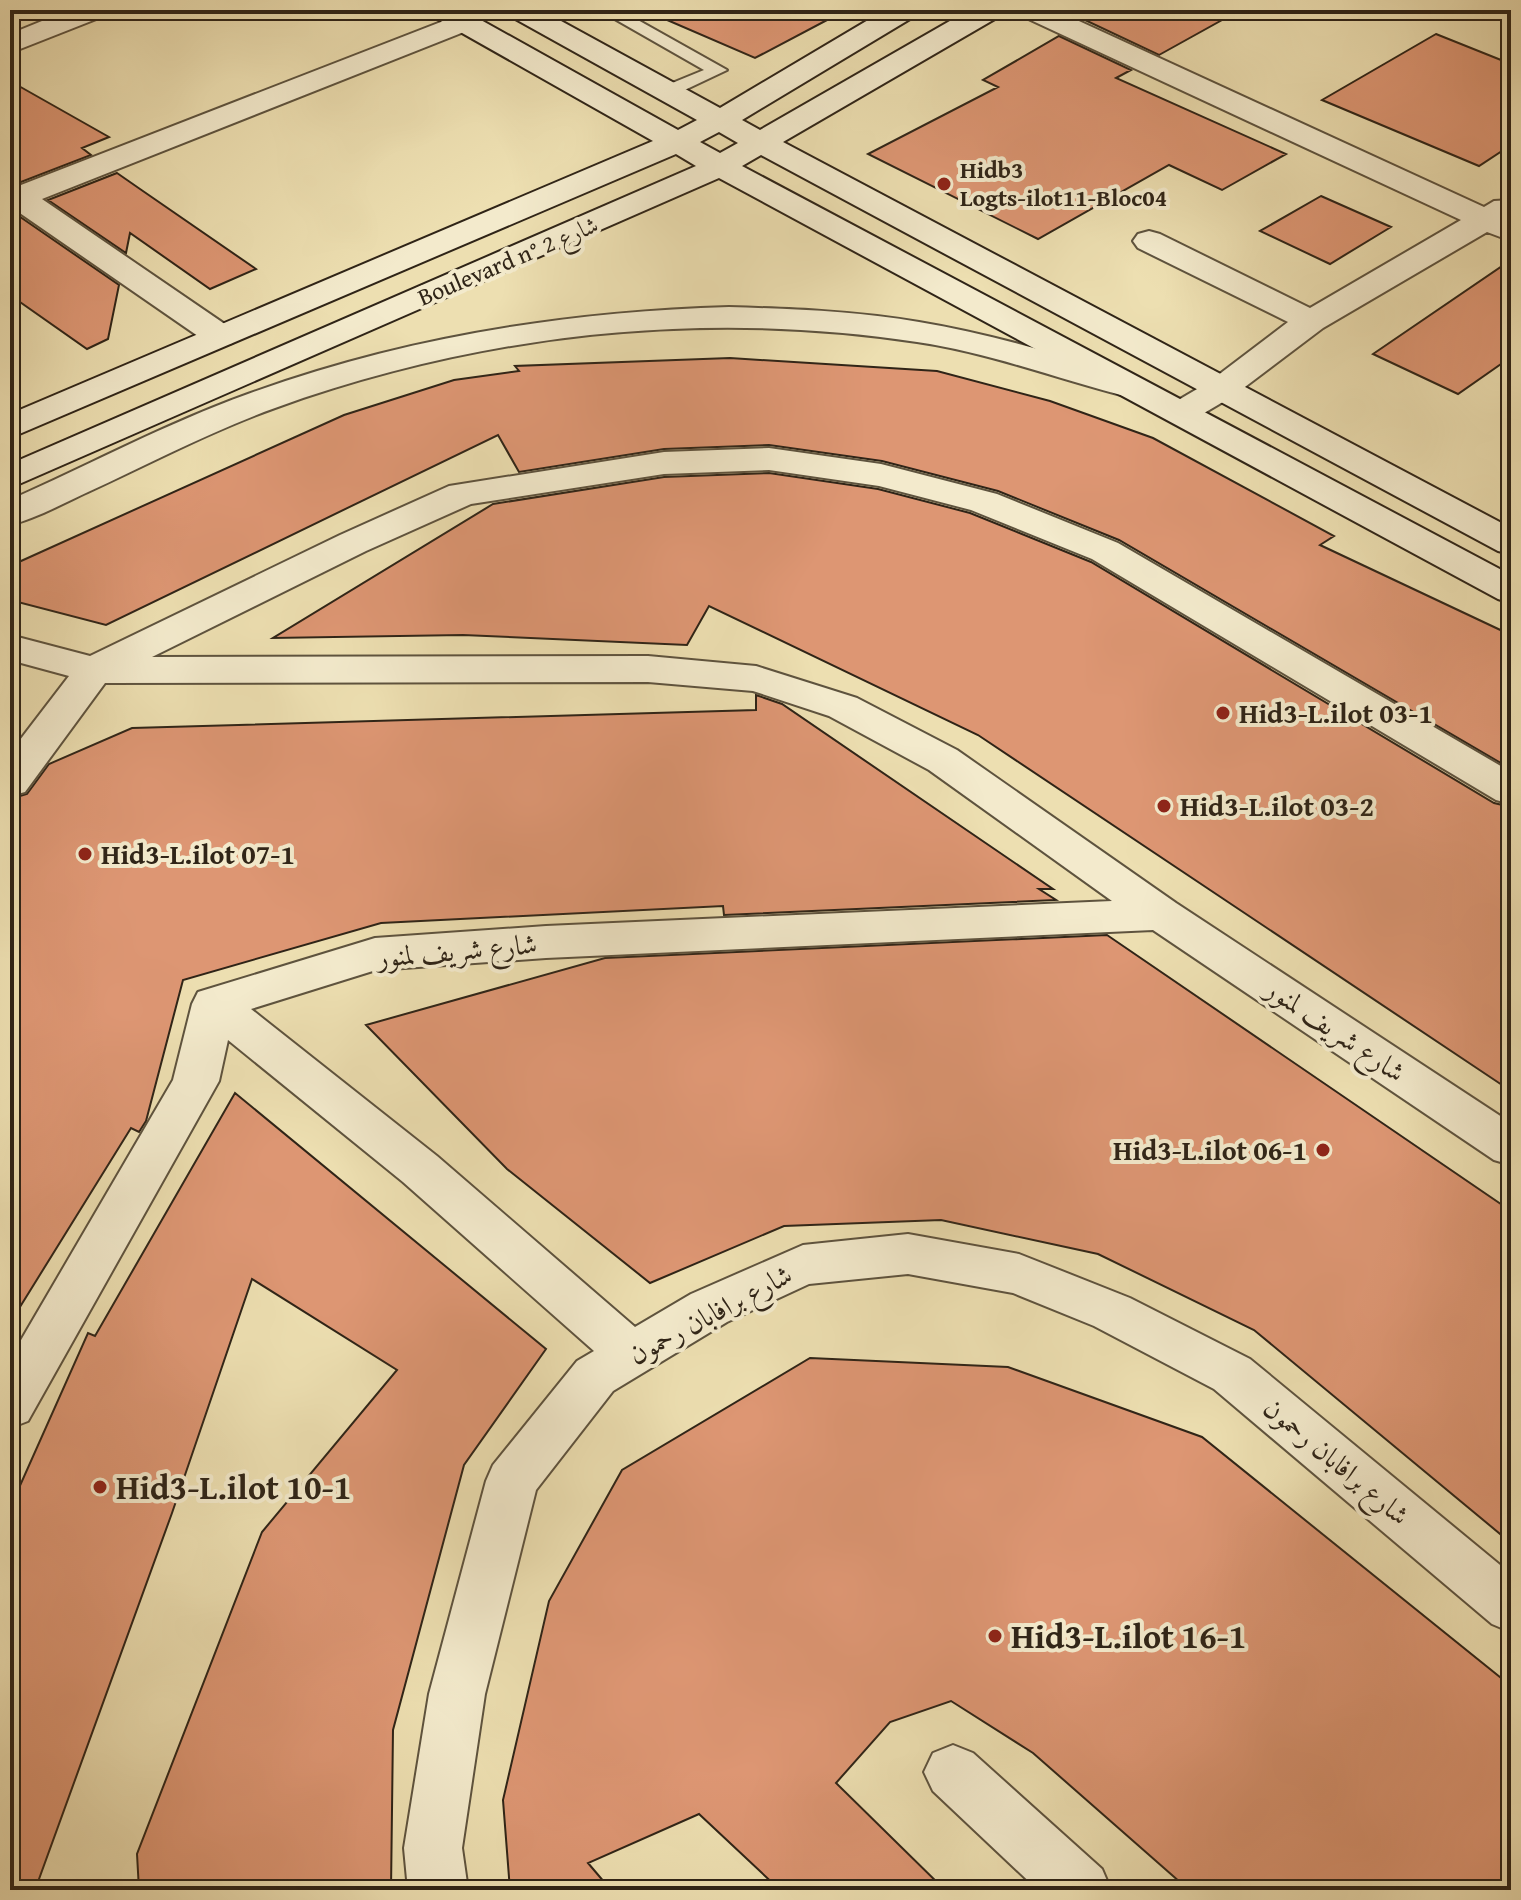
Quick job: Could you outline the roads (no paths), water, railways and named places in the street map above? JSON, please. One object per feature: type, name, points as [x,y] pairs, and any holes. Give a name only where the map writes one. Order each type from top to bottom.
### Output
[{"type":"street","points":[[520,10],[666,92],[1511,543]]},
{"type":"street","name":"Boulevard n° شارع 2","points":[[10,427],[678,142],[720,121],[905,10]]},
{"type":"street","name":"Boulevard n° شارع 2","points":[[10,477],[662,194],[761,143],[990,10]]},
{"type":"street","points":[[1032,10],[1503,218]]},
{"type":"street","points":[[10,44],[88,11]]},
{"type":"street","points":[[13,197],[453,16],[766,192],[1182,412],[1511,591]]},
{"type":"street","points":[[662,194],[714,188],[766,192]]},
{"type":"street","points":[[13,197],[220,336]]},
{"type":"street","points":[[1182,412],[1221,389],[1311,321],[1503,218]]},
{"type":"street","points":[[1149,241],[1311,321]]},
{"type":"street","points":[[10,514],[261,401],[373,363],[451,344],[545,329],[632,320],[741,317],[859,325],[1013,351],[1135,389]]},
{"type":"street","points":[[10,782],[94,670],[353,543],[462,494],[664,463],[769,459],[881,475],[984,502],[1105,551],[1511,790]]},
{"type":"street","name":"شارع شريف لمنور","points":[[10,647],[94,670],[648,669],[756,679],[843,707],[943,760],[1161,914],[1511,1147]]},
{"type":"street","name":"شارع شريف لمنور","points":[[214,1004],[375,954],[562,941],[1161,914]]},
{"type":"street","points":[[10,1406],[196,1081],[214,1004],[420,1169],[632,1354]]},
{"type":"street","name":"شارع برافابان رحمون","points":[[438,1890],[433,1848],[457,1694],[512,1481],[595,1376],[709,1308],[803,1265],[908,1254],[1019,1274],[1112,1312],[1232,1374],[1511,1607]]},
{"type":"street","points":[[953,1772],[1081,1890]]},
{"type":"lane","points":[[607,10],[718,70],[666,92]]},
{"type":"place","name":"Hidb3 Logts-ilot11-Bloc04","points":[[944,184]]},
{"type":"place","name":"Hid3-L.ilot 03-1","points":[[1223,713]]},
{"type":"place","name":"Hid3-L.ilot 03-2","points":[[1164,806]]},
{"type":"place","name":"Hid3-L.ilot 07-1","points":[[85,854]]},
{"type":"place","name":"Hid3-L.ilot 06-1","points":[[1323,1150]]},
{"type":"place","name":"Hid3-L.ilot 10-1","points":[[100,1487]]},
{"type":"place","name":"Hid3-L.ilot 16-1","points":[[995,1636]]}]
